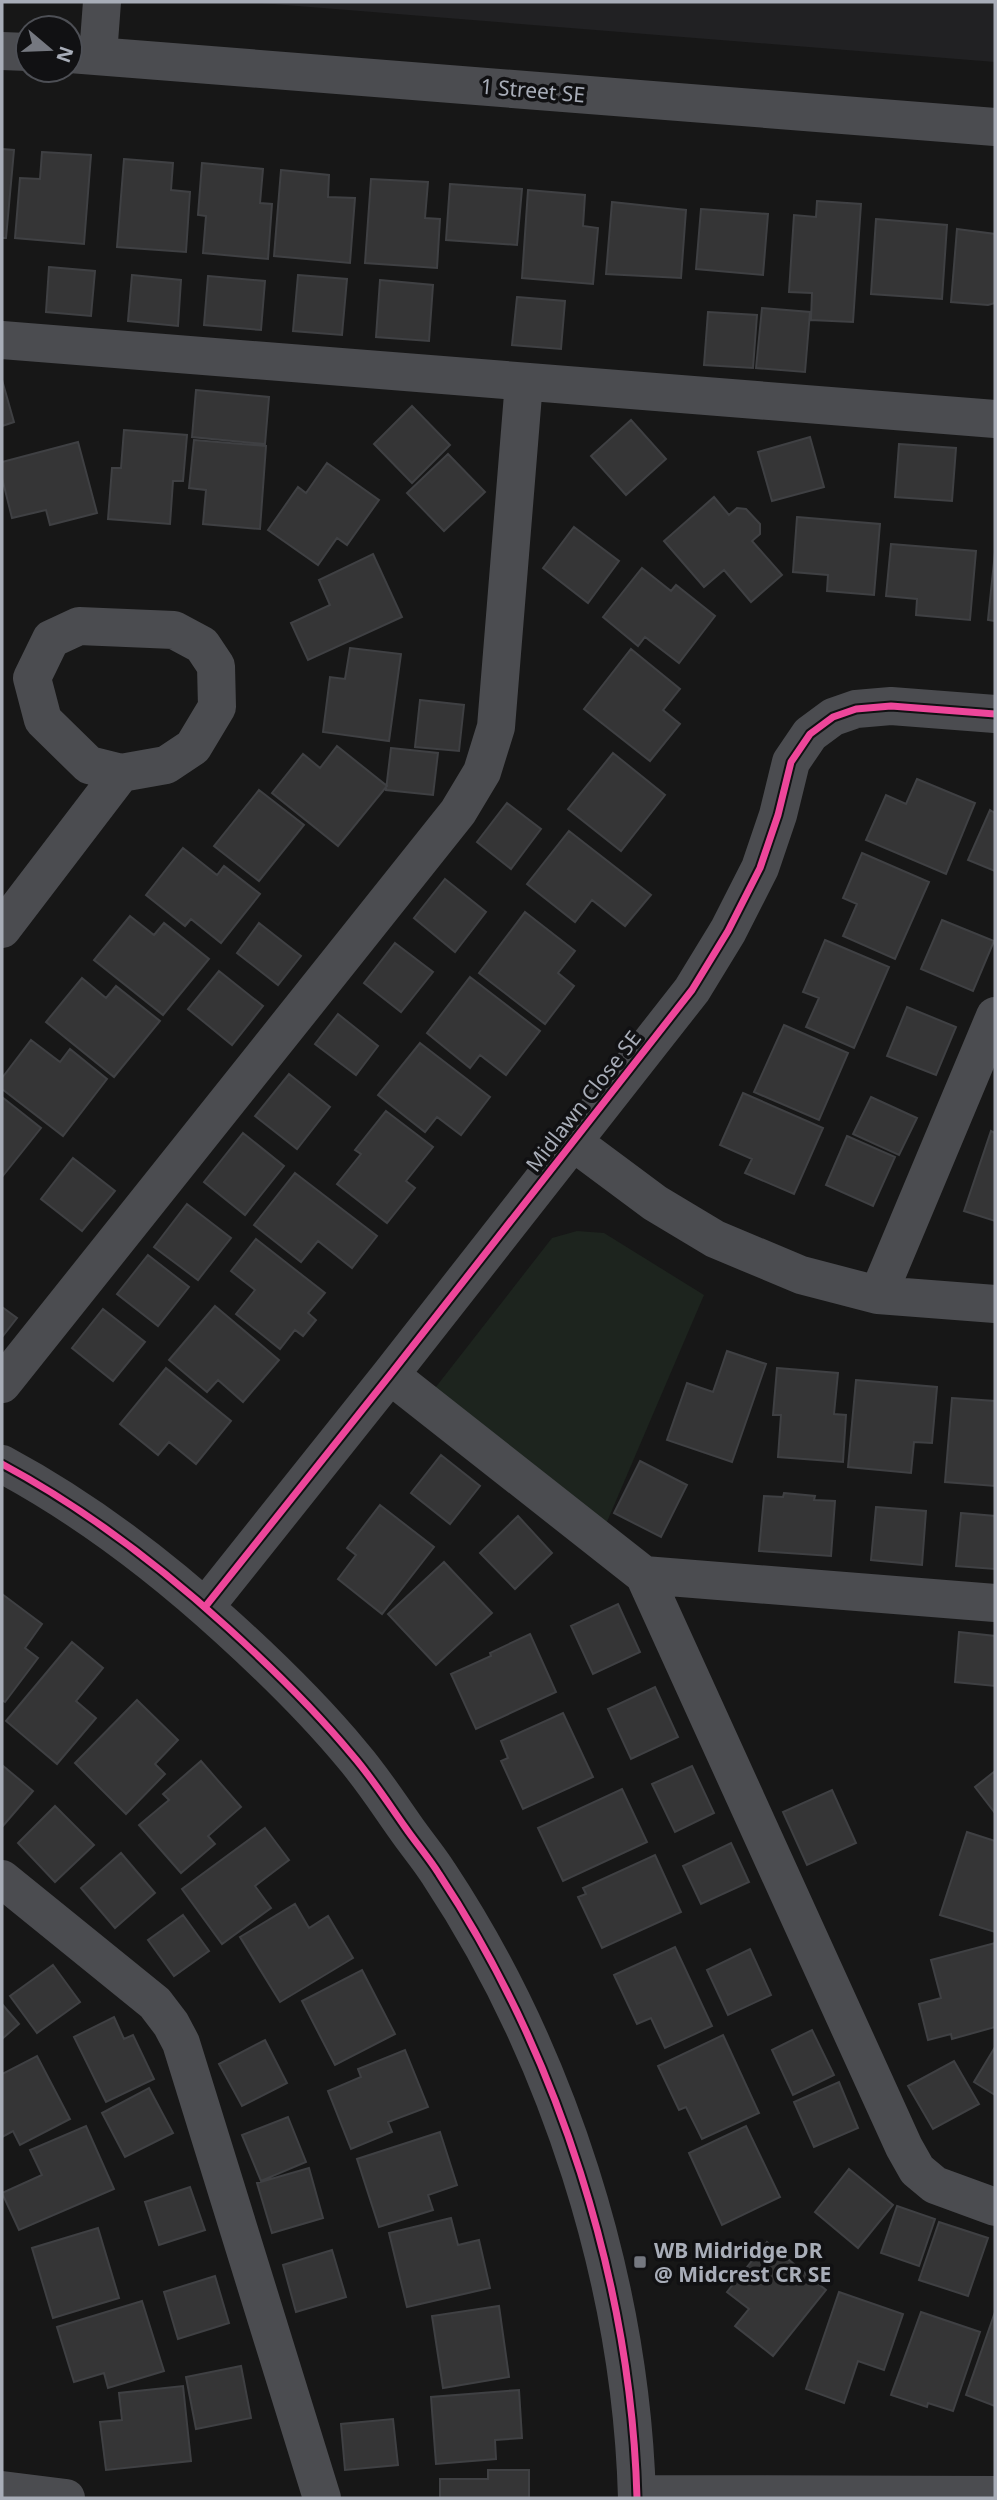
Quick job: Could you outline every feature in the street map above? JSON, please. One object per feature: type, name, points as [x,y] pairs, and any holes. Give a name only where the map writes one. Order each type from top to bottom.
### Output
[{"type":"street","points":[[84,55],[102,2]]},
{"type":"street","name":"1 Street SE","points":[[84,55],[995,127]]},
{"type":"street","points":[[2,340],[995,419]]},
{"type":"street","points":[[2,1384],[458,812],[482,772],[496,727],[524,383]]},
{"type":"street","points":[[2,929],[121,773],[166,765],[193,747],[216,707],[216,666],[202,645],[174,630],[79,626],[51,639],[32,678],[43,720],[89,765],[121,773]]},
{"type":"street","name":"Midlawn Close SE","points":[[205,1606],[692,990],[728,931],[760,868],[778,815],[791,762],[810,734],[833,717],[856,709],[891,706],[995,714]]},
{"type":"street","points":[[878,1295],[995,1016]]},
{"type":"street","name":"Midlawn Close SE","points":[[573,1142],[655,1203],[715,1239],[801,1275],[878,1295],[995,1304]]},
{"type":"street","points":[[390,1375],[644,1575],[917,2171],[935,2185],[995,2207]]},
{"type":"street","points":[[2,1464],[76,1507],[149,1560],[205,1606],[258,1655],[321,1720],[380,1790],[439,1872],[474,1930],[514,2006],[542,2067],[571,2142],[601,2248],[622,2350],[634,2434],[637,2496],[995,2495]]},
{"type":"street","points":[[644,1575],[995,1603]]},
{"type":"street","points":[[2,1879],[155,2003],[176,2034],[322,2498]]},
{"type":"street","points":[[3,2498],[2,2490],[66,2498]]},
{"type":"shaded area","points":[[247,2],[995,2],[995,62]]},
{"type":"shaded area","points":[[577,1231],[604,1233],[704,1295],[606,1524],[432,1392],[552,1238]]},
{"type":"building","points":[[2,149],[14,150],[6,238],[2,238]]},
{"type":"building","points":[[42,152],[91,155],[84,244],[15,238],[20,178],[40,179]]},
{"type":"building","points":[[124,159],[173,163],[171,190],[190,192],[186,252],[117,247]]},
{"type":"building","points":[[202,163],[263,169],[260,203],[272,204],[268,259],[203,253],[206,216],[198,215]]},
{"type":"building","points":[[281,170],[329,175],[328,197],[355,198],[350,263],[274,256]]},
{"type":"building","points":[[371,179],[428,182],[425,218],[440,219],[437,268],[365,263]]},
{"type":"building","points":[[450,184],[522,189],[517,245],[446,240]]},
{"type":"building","points":[[528,190],[585,195],[583,226],[598,228],[593,284],[522,278]]},
{"type":"building","points":[[817,201],[861,204],[853,322],[811,320],[812,293],[789,292],[794,215],[816,217]]},
{"type":"building","points":[[612,202],[686,210],[681,278],[606,274]]},
{"type":"building","points":[[701,209],[768,214],[763,275],[696,269]]},
{"type":"building","points":[[876,219],[947,225],[942,299],[871,294]]},
{"type":"building","points":[[957,229],[995,234],[995,303],[988,305],[951,302]]},
{"type":"building","points":[[49,267],[95,271],[91,316],[46,312]]},
{"type":"building","points":[[132,275],[181,280],[178,326],[128,321]]},
{"type":"building","points":[[298,275],[347,279],[342,335],[293,331]]},
{"type":"building","points":[[208,276],[265,281],[261,330],[204,325]]},
{"type":"building","points":[[380,280],[433,285],[429,341],[376,337]]},
{"type":"building","points":[[517,297],[565,301],[561,349],[512,345]]},
{"type":"building","points":[[762,308],[810,312],[805,372],[756,368]]},
{"type":"building","points":[[708,312],[757,315],[753,368],[704,365]]},
{"type":"building","points":[[2,380],[14,422],[2,426]]},
{"type":"building","points":[[196,390],[269,397],[265,444],[192,437]]},
{"type":"building","points":[[412,406],[450,445],[412,483],[374,444]]},
{"type":"building","points":[[631,420],[666,459],[626,495],[591,456]]},
{"type":"building","points":[[124,430],[187,435],[183,481],[173,481],[170,524],[108,519],[112,468],[121,468]]},
{"type":"building","points":[[810,437],[824,487],[772,501],[758,452]]},
{"type":"building","points":[[194,440],[266,446],[260,529],[203,524],[206,490],[189,488]]},
{"type":"building","points":[[78,442],[97,513],[50,525],[46,510],[12,518],[2,478],[2,462]]},
{"type":"building","points":[[899,444],[956,448],[952,501],[895,497]]},
{"type":"building","points":[[448,454],[485,492],[444,531],[407,493]]},
{"type":"building","points":[[327,463],[379,500],[347,545],[337,538],[318,565],[268,530],[298,487],[306,493]]},
{"type":"building","points":[[714,497],[729,515],[737,508],[746,509],[760,524],[760,534],[752,541],[782,575],[751,602],[724,570],[704,587],[664,541]]},
{"type":"building","points":[[797,517],[880,524],[874,595],[827,591],[828,575],[793,572]]},
{"type":"building","points":[[574,527],[619,561],[588,603],[543,568]]},
{"type":"building","points":[[891,544],[976,551],[970,620],[916,615],[917,599],[886,596]]},
{"type":"building","points":[[995,552],[995,621],[988,620]]},
{"type":"building","points":[[373,554],[402,617],[308,660],[291,623],[330,605],[319,580]]},
{"type":"building","points":[[642,568],[671,591],[676,585],[715,616],[679,663],[645,637],[638,646],[603,617]]},
{"type":"building","points":[[350,648],[401,654],[389,741],[323,732],[330,677],[345,679]]},
{"type":"building","points":[[631,649],[680,689],[663,710],[680,724],[650,761],[584,709]]},
{"type":"building","points":[[420,700],[464,705],[459,751],[415,747]]},
{"type":"building","points":[[337,746],[387,786],[338,846],[272,793],[303,754],[320,768]]},
{"type":"building","points":[[391,748],[438,753],[433,795],[386,790]]},
{"type":"building","points":[[613,753],[665,795],[621,851],[568,809]]},
{"type":"building","points":[[917,779],[975,803],[946,874],[866,840],[886,795],[906,804]]},
{"type":"building","points":[[259,790],[304,825],[259,881],[214,846]]},
{"type":"building","points":[[507,803],[541,829],[511,869],[477,842]]},
{"type":"building","points":[[990,810],[995,813],[995,871],[968,860]]},
{"type":"building","points":[[569,831],[651,895],[625,926],[592,900],[575,922],[527,884]]},
{"type":"building","points":[[183,848],[217,875],[224,866],[260,894],[221,943],[191,919],[185,926],[146,895]]},
{"type":"building","points":[[862,853],[929,882],[895,959],[843,936],[857,904],[843,898]]},
{"type":"building","points":[[445,879],[486,912],[455,952],[414,918]]},
{"type":"building","points":[[525,912],[575,951],[558,973],[574,986],[545,1024],[479,973]]},
{"type":"building","points":[[130,916],[154,935],[164,923],[209,959],[163,1015],[94,960]]},
{"type":"building","points":[[942,920],[994,941],[973,991],[921,969]]},
{"type":"building","points":[[259,923],[301,956],[278,985],[237,953]]},
{"type":"building","points":[[825,940],[889,967],[854,1048],[806,1027],[819,998],[803,992]]},
{"type":"building","points":[[395,943],[433,972],[401,1012],[364,983]]},
{"type":"building","points":[[219,971],[263,1006],[232,1045],[188,1009]]},
{"type":"building","points":[[470,977],[540,1031],[506,1075],[480,1055],[470,1068],[427,1033]]},
{"type":"building","points":[[82,978],[106,998],[116,986],[160,1021],[114,1077],[46,1022]]},
{"type":"building","points":[[907,1007],[956,1027],[936,1075],[887,1056]]},
{"type":"building","points":[[338,1014],[378,1046],[356,1075],[315,1044]]},
{"type":"building","points":[[784,1025],[848,1053],[819,1120],[754,1092]]},
{"type":"building","points":[[31,1040],[60,1062],[70,1049],[107,1079],[63,1136],[2,1089],[2,1078]]},
{"type":"building","points":[[420,1043],[490,1097],[461,1135],[437,1117],[425,1132],[378,1095]]},
{"type":"building","points":[[289,1074],[330,1107],[297,1149],[255,1116]]},
{"type":"building","points":[[743,1093],[823,1128],[794,1194],[745,1173],[752,1159],[720,1145]]},
{"type":"building","points":[[2,1097],[41,1128],[2,1177]]},
{"type":"building","points":[[871,1097],[917,1118],[899,1155],[853,1134]]},
{"type":"building","points":[[386,1111],[433,1147],[406,1181],[415,1188],[387,1223],[337,1184],[361,1154],[355,1150]]},
{"type":"building","points":[[991,1131],[995,1133],[995,1221],[964,1211]]},
{"type":"building","points":[[243,1133],[284,1166],[245,1215],[204,1182]]},
{"type":"building","points":[[847,1136],[895,1157],[873,1206],[826,1185]]},
{"type":"building","points":[[73,1158],[115,1191],[82,1231],[41,1199]]},
{"type":"building","points":[[295,1173],[377,1236],[352,1268],[318,1241],[301,1262],[254,1225]]},
{"type":"building","points":[[187,1204],[231,1238],[198,1280],[154,1247]]},
{"type":"building","points":[[256,1239],[325,1293],[308,1313],[316,1320],[303,1336],[295,1330],[280,1349],[236,1314],[255,1290],[231,1271]]},
{"type":"building","points":[[148,1255],[189,1287],[158,1326],[117,1294]]},
{"type":"building","points":[[215,1306],[279,1360],[243,1402],[218,1380],[207,1392],[169,1360]]},
{"type":"building","points":[[2,1307],[17,1318],[2,1337]]},
{"type":"building","points":[[103,1309],[145,1342],[113,1381],[72,1348]]},
{"type":"building","points":[[727,1351],[766,1364],[732,1462],[667,1440],[687,1383],[713,1392]]},
{"type":"building","points":[[166,1368],[231,1421],[196,1464],[169,1442],[158,1455],[120,1424]]},
{"type":"building","points":[[777,1368],[838,1373],[834,1414],[846,1415],[843,1462],[778,1457],[781,1415],[773,1415]]},
{"type":"building","points":[[856,1380],[937,1387],[932,1443],[914,1442],[911,1473],[848,1467]]},
{"type":"building","points":[[952,1398],[995,1401],[995,1486],[945,1482]]},
{"type":"building","points":[[441,1455],[480,1486],[450,1524],[411,1493]]},
{"type":"building","points":[[640,1461],[687,1485],[661,1537],[614,1513]]},
{"type":"building","points":[[784,1493],[815,1496],[814,1500],[835,1501],[831,1556],[759,1551],[764,1496],[783,1497]]},
{"type":"building","points":[[380,1505],[434,1547],[382,1614],[338,1579],[356,1555],[347,1548]]},
{"type":"building","points":[[876,1507],[926,1511],[922,1565],[871,1560]]},
{"type":"building","points":[[961,1513],[995,1516],[995,1569],[956,1566]]},
{"type":"building","points":[[518,1516],[552,1553],[515,1589],[480,1553]]},
{"type":"building","points":[[444,1562],[492,1613],[436,1665],[388,1614]]},
{"type":"building","points":[[2,1594],[42,1624],[25,1648],[38,1658],[5,1702],[2,1700]]},
{"type":"building","points":[[618,1604],[640,1652],[593,1674],[571,1626]]},
{"type":"building","points":[[959,1632],[995,1636],[995,1686],[955,1682]]},
{"type":"building","points":[[530,1634],[556,1692],[476,1729],[451,1674]]},
{"type":"building","points":[[72,1642],[103,1668],[76,1701],[96,1718],[57,1764],[6,1721]]},
{"type":"building","points":[[655,1687],[678,1737],[631,1759],[608,1709]]},
{"type":"building","points":[[137,1700],[178,1740],[155,1764],[165,1774],[126,1814],[75,1763]]},
{"type":"building","points":[[563,1713],[593,1777],[523,1809],[501,1761],[508,1758],[501,1741]]},
{"type":"building","points":[[201,1761],[241,1807],[208,1836],[215,1844],[181,1873],[139,1825],[169,1800],[163,1794]]},
{"type":"building","points":[[2,1765],[33,1791],[2,1827]]},
{"type":"building","points":[[692,1766],[714,1813],[675,1832],[652,1784]]},
{"type":"building","points":[[995,1771],[995,1813],[975,1787]]},
{"type":"building","points":[[622,1789],[647,1842],[563,1881],[538,1828]]},
{"type":"building","points":[[832,1790],[856,1843],[807,1865],[783,1812]]},
{"type":"building","points":[[55,1806],[94,1845],[55,1882],[18,1843]]},
{"type":"building","points":[[265,1828],[289,1860],[255,1886],[271,1908],[222,1944],[182,1889]]},
{"type":"building","points":[[967,1832],[995,1841],[995,1932],[940,1915]]},
{"type":"building","points":[[731,1843],[749,1882],[701,1904],[683,1866]]},
{"type":"building","points":[[121,1853],[155,1893],[115,1928],[81,1888]]},
{"type":"building","points":[[655,1855],[681,1912],[602,1948],[578,1897],[586,1894],[583,1888]]},
{"type":"building","points":[[295,1904],[309,1928],[328,1916],[353,1958],[280,2002],[240,1937]]},
{"type":"building","points":[[183,1915],[209,1951],[174,1976],[148,1940]]},
{"type":"building","points":[[995,1943],[995,2027],[952,2039],[951,2034],[928,2040],[919,2004],[941,1998],[931,1960]]},
{"type":"building","points":[[675,1947],[712,2026],[665,2048],[651,2018],[637,2024],[614,1975]]},
{"type":"building","points":[[750,1949],[771,1995],[728,2015],[707,1970]]},
{"type":"building","points":[[53,1965],[80,2002],[37,2033],[10,1996]]},
{"type":"building","points":[[362,1970],[395,2034],[335,2065],[302,2001]]},
{"type":"building","points":[[2,2004],[19,2024],[2,2039]]},
{"type":"building","points":[[114,2017],[124,2039],[133,2035],[154,2079],[106,2102],[74,2037]]},
{"type":"building","points":[[812,2030],[834,2075],[793,2095],[772,2050]]},
{"type":"building","points":[[723,2035],[759,2113],[702,2139],[686,2107],[679,2110],[658,2066]]},
{"type":"building","points":[[265,2040],[287,2083],[242,2106],[219,2064]]},
{"type":"building","points":[[995,2047],[995,2095],[974,2082]]},
{"type":"building","points":[[405,2050],[428,2107],[388,2122],[392,2132],[351,2149],[328,2091],[361,2077],[358,2069]]},
{"type":"building","points":[[37,2056],[70,2119],[20,2145],[13,2131],[2,2137],[2,2074]]},
{"type":"building","points":[[954,2061],[979,2104],[933,2129],[908,2086]]},
{"type":"building","points":[[839,2082],[858,2128],[814,2147],[794,2102]]},
{"type":"building","points":[[149,2088],[173,2133],[125,2157],[102,2113]]},
{"type":"building","points":[[288,2117],[306,2162],[261,2181],[242,2135]]},
{"type":"building","points":[[86,2126],[114,2189],[19,2230],[2,2193],[42,2175],[30,2150]]},
{"type":"building","points":[[746,2126],[780,2197],[722,2225],[689,2153]]},
{"type":"building","points":[[440,2132],[457,2185],[428,2195],[433,2210],[379,2227],[357,2159]]},
{"type":"building","points":[[309,2168],[323,2218],[272,2233],[257,2183]]},
{"type":"building","points":[[849,2169],[893,2205],[858,2248],[815,2212]]},
{"type":"building","points":[[190,2187],[205,2230],[159,2245],[145,2202]]},
{"type":"building","points":[[897,2206],[935,2219],[919,2266],[881,2253]]},
{"type":"building","points":[[451,2218],[458,2245],[479,2240],[490,2288],[407,2307],[389,2233]]},
{"type":"building","points":[[939,2222],[988,2238],[968,2296],[919,2280]]},
{"type":"building","points":[[98,2228],[119,2298],[53,2318],[32,2248]]},
{"type":"building","points":[[767,2242],[826,2290],[773,2356],[735,2326],[749,2309],[727,2292]]},
{"type":"building","points":[[332,2250],[346,2297],[296,2312],[283,2265]]},
{"type":"building","points":[[215,2276],[229,2323],[178,2339],[164,2292]]},
{"type":"building","points":[[839,2292],[903,2314],[884,2370],[858,2361],[844,2403],[806,2389]]},
{"type":"building","points":[[142,2301],[164,2371],[108,2388],[104,2373],[74,2382],[57,2327]]},
{"type":"building","points":[[499,2306],[509,2377],[443,2388],[432,2316]]},
{"type":"building","points":[[921,2312],[980,2332],[953,2411],[928,2403],[927,2407],[891,2395]]},
{"type":"building","points":[[995,2312],[995,2406],[966,2395]]},
{"type":"building","points":[[241,2366],[251,2418],[196,2429],[186,2377]]},
{"type":"building","points":[[183,2386],[191,2461],[106,2470],[100,2422],[122,2420],[119,2393]]},
{"type":"building","points":[[519,2390],[522,2438],[495,2440],[496,2459],[436,2464],[431,2397]]},
{"type":"building","points":[[393,2419],[398,2465],[345,2470],[341,2424]]},
{"type":"building","points":[[488,2470],[529,2470],[529,2498],[440,2498],[440,2479],[488,2479]]},
{"type":"cycle path","points":[[205,1607],[692,990],[728,931],[760,868],[778,815],[791,762],[810,734],[833,717],[856,709],[891,706],[995,714]]},
{"type":"cycle path","points":[[2,1464],[62,1499],[120,1539],[175,1582],[244,1643],[339,1739],[439,1874],[481,1944],[519,2017],[552,2094],[580,2172],[603,2253],[620,2335],[632,2417],[637,2498]]},
{"type":"place","name":"WB Midridge DR @ Midcrest CR SE","points":[[640,2262]]}]
